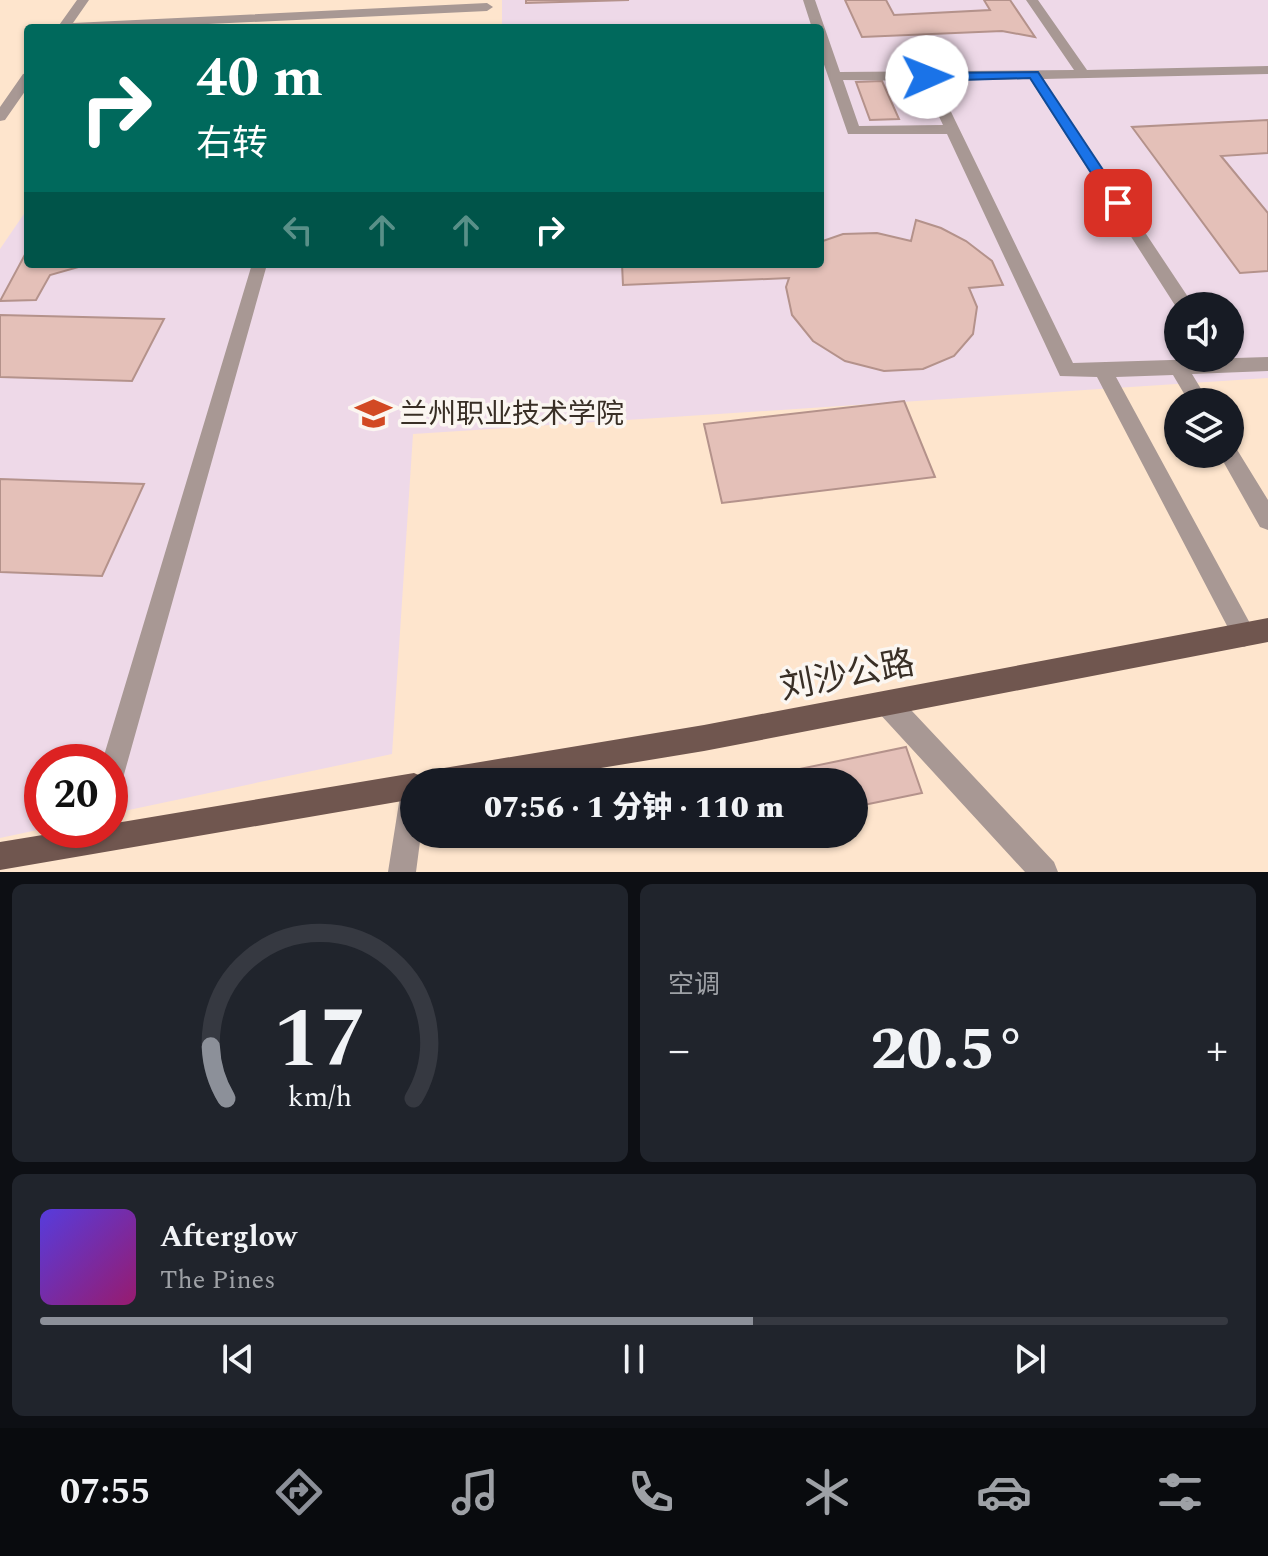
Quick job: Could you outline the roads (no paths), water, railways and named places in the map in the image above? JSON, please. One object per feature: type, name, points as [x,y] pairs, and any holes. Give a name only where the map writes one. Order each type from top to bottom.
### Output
[{"type":"main road","name":"刘沙公路","points":[[523,768],[704,738],[1256,632]]},
{"type":"main road","points":[[128,830],[400,790]]},
{"type":"main road","points":[[0,856],[35,848]]},
{"type":"street","points":[[65,24],[83,0]]},
{"type":"street","points":[[328,24],[335,0]]},
{"type":"street","points":[[809,0],[817,24]]},
{"type":"street","points":[[1032,0],[1083,73]]},
{"type":"street","points":[[125,24],[487,7]]},
{"type":"street","points":[[824,46],[853,131],[952,129]]},
{"type":"street","points":[[834,76],[1268,70]]},
{"type":"street","points":[[1034,75],[1176,292]]},
{"type":"street","points":[[927,77],[1067,371],[1164,368]]},
{"type":"street","points":[[0,117],[24,83]]},
{"type":"street","points":[[120,744],[258,268]]},
{"type":"street","points":[[1244,363],[1268,364]]},
{"type":"street","points":[[1103,370],[1256,632]]},
{"type":"street","points":[[1237,468],[1268,520]]},
{"type":"street","points":[[887,703],[1044,872]]},
{"type":"street","points":[[402,872],[405,848]]},
{"type":"place","name":"兰州职业技术学院","points":[[374,413]]}]
